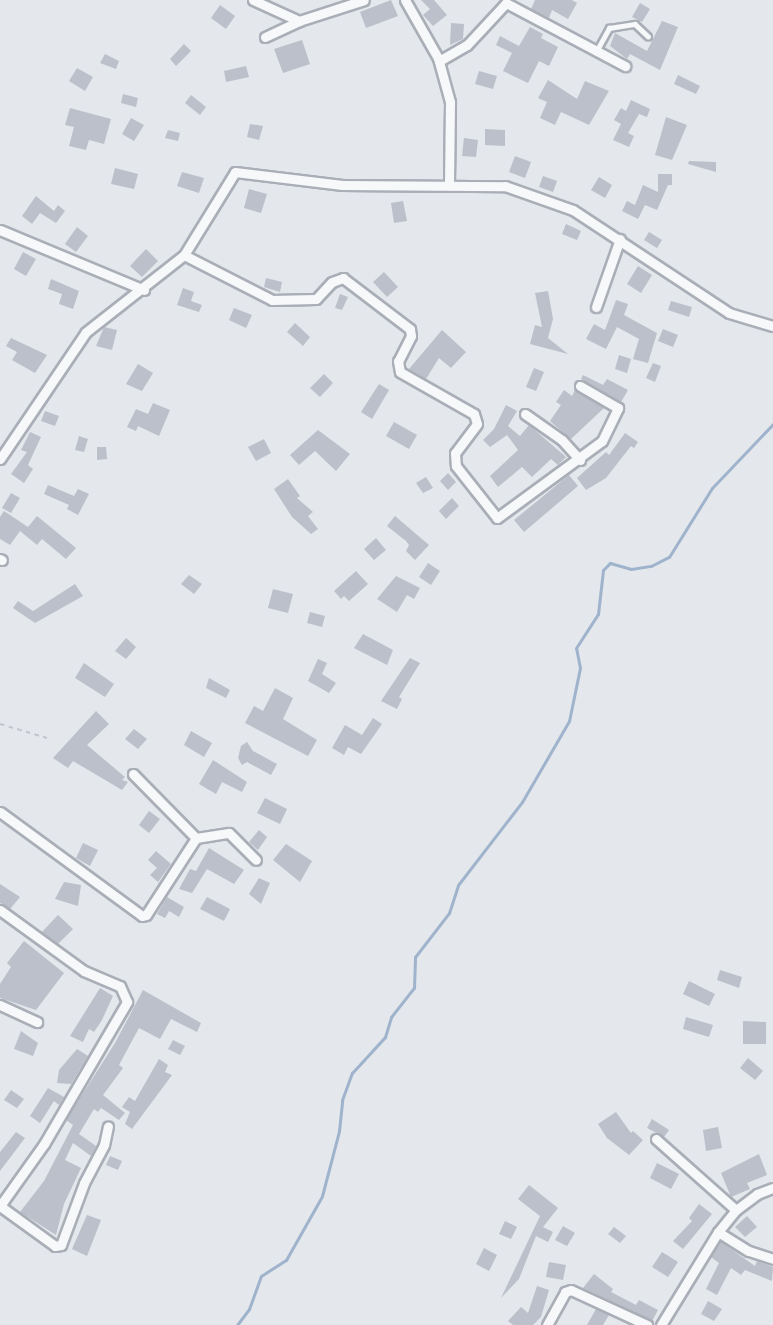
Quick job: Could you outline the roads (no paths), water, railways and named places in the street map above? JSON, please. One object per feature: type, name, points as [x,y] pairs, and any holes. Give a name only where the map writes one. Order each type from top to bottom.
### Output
[{"type":"street","points":[[253,0],[299,21]]},
{"type":"street","points":[[265,37],[299,21],[364,0]]},
{"type":"street","points":[[405,0],[439,61],[450,102],[449,185]]},
{"type":"street","points":[[439,61],[467,45],[506,3],[625,66]]},
{"type":"street","points":[[0,459],[86,332],[144,290],[184,255],[235,172],[342,185],[505,186],[573,210],[729,313],[773,326]]},
{"type":"street","points":[[0,230],[144,290]]},
{"type":"street","points":[[596,307],[620,239]]},
{"type":"street","points":[[184,255],[273,300],[316,299],[332,282],[343,278],[410,329],[411,336],[398,361],[400,372],[474,414],[477,424],[455,453],[456,466],[497,519],[580,460],[602,441],[618,408],[580,387]]},
{"type":"street","points":[[525,414],[562,440],[580,460]]},
{"type":"street","points":[[132,774],[196,838]]},
{"type":"street","points":[[0,812],[142,916],[146,915],[196,838],[230,833],[256,860]]},
{"type":"street","points":[[0,910],[84,971],[120,986],[127,1002],[44,1144],[0,1206],[56,1246],[61,1245],[104,1145],[108,1125]]},
{"type":"street","points":[[0,1005],[37,1022]]},
{"type":"street","points":[[656,1139],[736,1210]]},
{"type":"street","points":[[661,1325],[718,1232],[736,1210],[757,1194],[773,1188]]},
{"type":"street","points":[[718,1232],[749,1251],[773,1259]]},
{"type":"street","points":[[547,1325],[565,1292],[571,1290],[647,1325]]},
{"type":"lane","points":[[595,52],[609,28],[635,24],[648,36]]},
{"type":"waterway","points":[[237,1325],[249,1309],[261,1276],[286,1260],[322,1196],[339,1131],[342,1100],[352,1073],[385,1037],[391,1017],[414,988],[415,957],[449,913],[458,885],[522,802],[569,721],[580,668],[576,648],[598,614],[603,570],[610,563],[631,569],[651,566],[669,557],[712,488],[773,424]]}]
